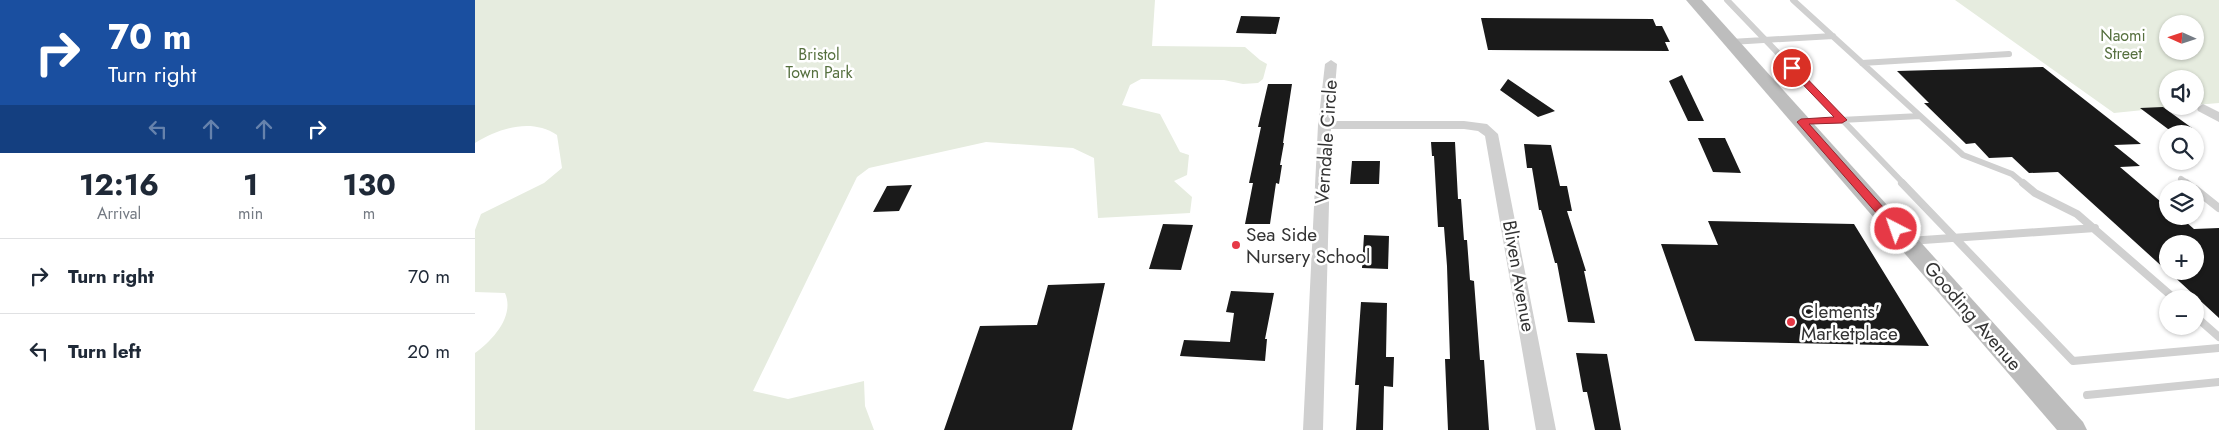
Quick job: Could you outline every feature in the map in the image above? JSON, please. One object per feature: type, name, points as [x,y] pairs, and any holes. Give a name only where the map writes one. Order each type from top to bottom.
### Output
[{"type":"main road","name":"Gooding Avenue","points":[[1694,0],[2073,430]]},
{"type":"street","name":"Verndale Circle","points":[[1313,430],[1325,125],[1331,64]]},
{"type":"street","points":[[2204,109],[2219,118]]},
{"type":"street","name":"Bliven Avenue","points":[[1325,125],[1482,127],[1493,138],[1546,430]]},
{"type":"lane","points":[[1727,0],[2073,361],[2219,348]]},
{"type":"lane","points":[[1793,0],[1963,155],[2012,174],[2035,192],[2077,214],[2165,290]]},
{"type":"lane","points":[[1731,42],[1833,36]]},
{"type":"lane","points":[[1862,63],[2009,54]]},
{"type":"lane","points":[[1801,122],[1920,116]]},
{"type":"lane","points":[[2204,196],[2219,208]]},
{"type":"lane","points":[[1907,241],[2095,228]]},
{"type":"lane","points":[[2204,324],[2219,337]]},
{"type":"lane","points":[[2087,394],[2219,382]]},
{"type":"green space","name":"Bristol Town Park","points":[[475,0],[1155,0],[1152,46],[1245,47],[1267,64],[1263,79],[1258,83],[1243,84],[1224,80],[1141,79],[1130,85],[1122,105],[1160,114],[1180,152],[1189,155],[1187,175],[1174,181],[1192,197],[1190,213],[1098,218],[1094,158],[1073,148],[986,142],[869,168],[857,177],[753,391],[788,399],[864,381],[865,406],[874,430],[475,430],[475,353],[501,327],[505,319],[507,302],[505,293],[475,292],[475,230],[481,214],[544,183],[562,168],[557,135],[537,127],[526,126],[505,129],[475,143]]},
{"type":"green space","name":"Naomi Street","points":[[1955,0],[2219,0],[2219,103],[2204,104],[2204,70],[2159,70],[2159,108],[2114,113]]},
{"type":"building","points":[[1241,16],[1280,17],[1276,34],[1236,33]]},
{"type":"building","points":[[1481,18],[1653,19],[1656,26],[1662,26],[1670,42],[1665,42],[1669,51],[1488,50]]},
{"type":"building","points":[[2043,67],[2141,144],[2114,145],[2140,166],[2120,167],[2159,200],[2159,225],[2189,225],[2194,229],[2219,228],[2219,318],[2204,304],[2204,290],[2189,290],[2178,280],[2204,280],[2204,235],[2159,235],[2159,264],[2058,172],[2029,173],[2012,157],[1989,158],[1975,143],[1966,144],[1924,103],[1929,103],[1897,71]]},
{"type":"building","points":[[1682,75],[1704,121],[1688,121],[1669,81]]},
{"type":"building","points":[[1508,79],[1555,111],[1538,117],[1500,90]]},
{"type":"building","points":[[1268,84],[1292,84],[1279,184],[1276,183],[1270,224],[1245,224],[1253,183],[1249,183],[1261,127],[1258,127]]},
{"type":"building","points":[[2159,107],[2159,115],[2174,115],[2188,125],[2163,125],[2140,108]]},
{"type":"building","points":[[1698,138],[1725,138],[1741,173],[1713,172]]},
{"type":"building","points":[[1431,142],[1455,142],[1458,199],[1461,199],[1464,240],[1467,240],[1470,280],[1474,281],[1480,360],[1484,360],[1489,430],[1448,430],[1445,359],[1450,359],[1447,266],[1444,227],[1438,227],[1434,156],[1432,156]]},
{"type":"building","points":[[1524,144],[1551,145],[1560,186],[1567,186],[1572,211],[1567,211],[1586,271],[1584,271],[1595,323],[1568,322],[1557,263],[1555,263],[1541,210],[1539,210],[1532,168],[1527,168]]},
{"type":"building","points":[[1352,161],[1380,161],[1379,184],[1350,184]]},
{"type":"building","points":[[912,185],[899,211],[873,212],[887,186]]},
{"type":"building","points":[[1708,221],[1854,224],[1929,346],[1695,341],[1661,244],[1718,245]]},
{"type":"building","points":[[1163,224],[1193,225],[1181,270],[1149,269]]},
{"type":"building","points":[[1364,235],[1389,236],[1388,269],[1362,268]]},
{"type":"building","points":[[1105,283],[1072,430],[944,430],[980,326],[1037,325],[1048,285]]},
{"type":"building","points":[[1231,291],[1274,293],[1265,339],[1267,339],[1265,361],[1180,356],[1184,340],[1230,342],[1234,313],[1226,312]]},
{"type":"building","points":[[1361,302],[1387,303],[1386,357],[1394,357],[1393,387],[1384,386],[1383,430],[1356,430],[1359,385],[1355,385]]},
{"type":"building","points":[[1576,353],[1607,354],[1621,430],[1595,430],[1587,392],[1583,392]]},
{"type":"place","name":"Sea Side Nursery School","points":[[1236,245]]},
{"type":"place","name":"Clements' Marketplace","points":[[1791,322]]},
{"type":"route","points":[[1792,68],[1842,120],[1801,122],[1896,229]]}]
